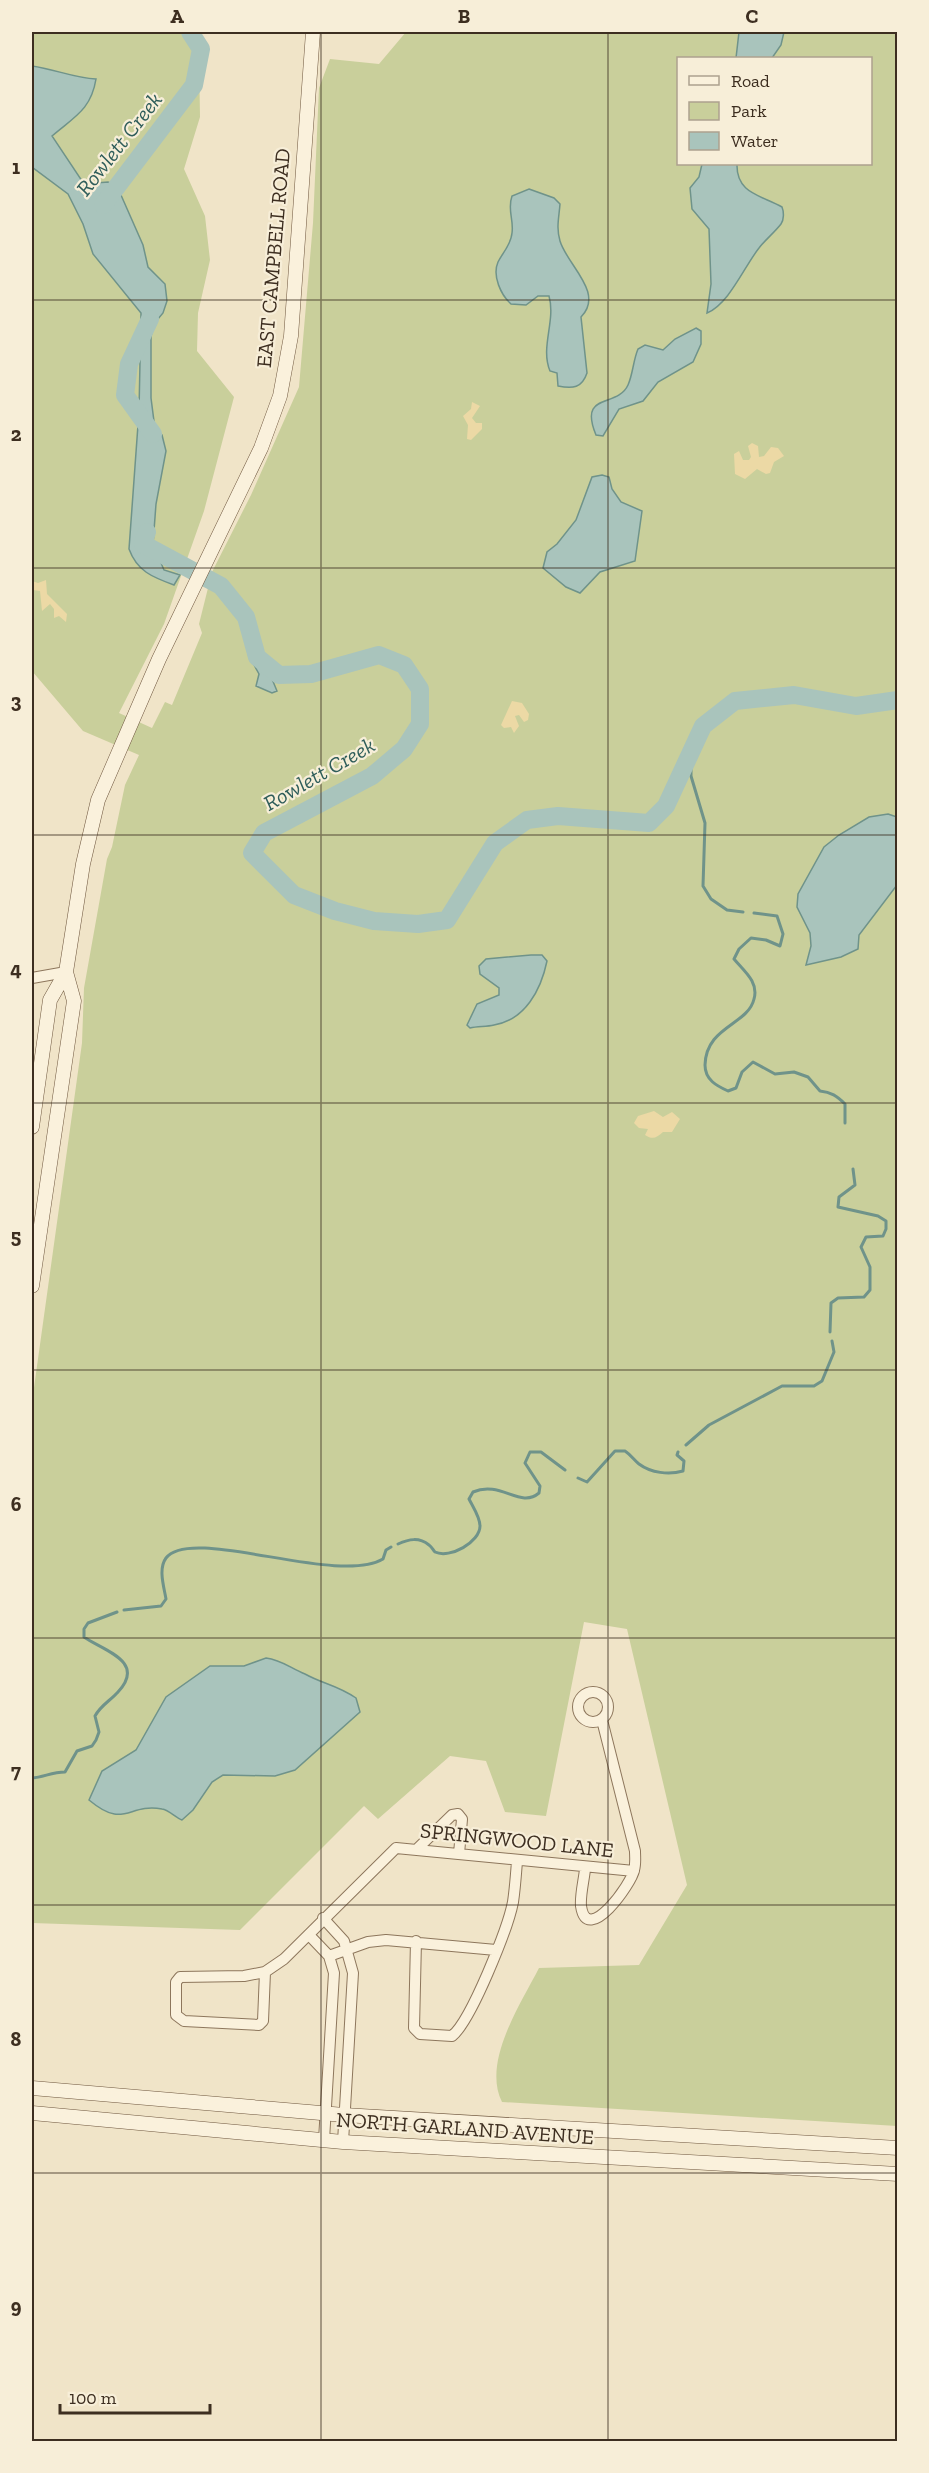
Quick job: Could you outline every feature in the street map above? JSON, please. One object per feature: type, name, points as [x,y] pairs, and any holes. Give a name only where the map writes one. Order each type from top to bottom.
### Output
[{"type":"main road","name":"EAST CAMPBELL ROAD","points":[[66,972],[83,864],[98,800],[152,676],[261,448],[285,372],[291,336],[313,32]]},
{"type":"main road","points":[[32,1127],[50,1000],[66,972]]},
{"type":"main road","points":[[32,1287],[74,1001],[66,972]]},
{"type":"main road","name":"NORTH GARLAND AVENUE","points":[[32,2088],[344,2115],[897,2148]]},
{"type":"main road","name":"NORTH GARLAND AVENUE","points":[[32,2113],[343,2142],[897,2174]]},
{"type":"street","points":[[32,978],[66,972]]},
{"type":"street","points":[[585,1869],[581,1905],[584,1914],[589,1918],[604,1914],[612,1907],[634,1871],[635,1851],[602,1720]]},
{"type":"street","points":[[417,1849],[452,1815],[458,1814],[462,1819],[459,1854]]},
{"type":"street","name":"SPRINGWOOD LANE","points":[[265,1972],[265,2013],[259,2025],[184,2021],[176,2015],[176,1982],[180,1977],[222,1978],[265,1972],[284,1959],[396,1848],[585,1869],[634,1871]]},
{"type":"street","points":[[416,1941],[412,2022],[420,2034],[452,2036],[458,2032],[496,1950],[512,1904],[517,1861]]},
{"type":"street","points":[[323,1918],[348,1948],[352,1973],[343,2142]]},
{"type":"street","points":[[309,1935],[329,1956],[334,1973],[324,2140]]},
{"type":"street","points":[[329,1956],[348,1948],[377,1941],[416,1941],[496,1950]]},
{"type":"green space","points":[[32,32],[193,32],[199,55],[200,117],[184,169],[205,216],[210,260],[198,313],[197,351],[234,397],[204,511],[164,624],[119,713],[152,728],[165,702],[172,705],[202,633],[199,624],[212,572],[251,495],[299,387],[313,223],[319,88],[330,59],[379,64],[406,32],[897,32],[897,2126],[502,2102],[497,2086],[500,2052],[514,2016],[539,1968],[639,1965],[687,1885],[627,1629],[584,1622],[546,1816],[505,1812],[486,1761],[450,1756],[378,1819],[364,1806],[240,1930],[32,1923],[32,1402],[82,1043],[84,988],[107,859],[112,847],[125,785],[139,755],[83,731],[32,671]]},
{"type":"sand","points":[[472,402],[480,406],[472,418],[476,423],[482,423],[482,429],[471,440],[467,439],[468,425],[463,416],[471,409]]},
{"type":"sand","points":[[752,443],[758,446],[759,457],[764,456],[771,447],[778,448],[784,456],[774,462],[770,473],[766,474],[757,469],[745,479],[735,474],[734,454],[739,451],[743,460],[749,460],[751,457],[748,446]]},
{"type":"sand","points":[[46,580],[47,594],[67,614],[66,622],[59,616],[54,618],[54,609],[50,604],[42,611],[40,591],[33,590],[32,596],[32,581],[38,583]]},
{"type":"sand","points":[[512,701],[522,703],[529,714],[528,720],[524,722],[519,715],[515,716],[519,726],[514,733],[511,727],[504,728],[501,725]]},
{"type":"sand","points":[[654,1111],[663,1117],[672,1112],[680,1119],[672,1132],[663,1132],[652,1138],[645,1135],[648,1129],[639,1128],[634,1123],[638,1116]]},
{"type":"water","points":[[739,32],[784,32],[781,45],[773,57],[736,57]]},
{"type":"water","points":[[32,66],[96,79],[94,90],[86,106],[52,136],[84,184],[108,182],[117,186],[143,245],[148,267],[165,284],[167,301],[163,313],[153,325],[151,337],[151,398],[155,429],[162,435],[166,451],[156,504],[153,544],[164,570],[180,575],[174,585],[141,568],[129,549],[139,411],[141,313],[93,254],[83,224],[68,194],[32,167]]},
{"type":"water","points":[[702,165],[737,165],[738,174],[745,187],[782,207],[783,214],[781,224],[759,248],[729,293],[722,302],[707,313],[711,284],[709,229],[692,209],[690,188],[699,177]]},
{"type":"water","points":[[529,189],[554,198],[560,204],[558,227],[560,241],[582,279],[589,298],[587,308],[581,317],[587,373],[580,384],[572,387],[558,386],[557,373],[550,371],[547,362],[551,315],[549,296],[538,296],[526,305],[511,304],[504,296],[497,279],[496,267],[511,237],[512,196]]},
{"type":"water","points":[[696,328],[701,331],[701,344],[693,362],[658,382],[643,401],[619,409],[603,436],[596,435],[592,412],[601,402],[623,392],[630,381],[638,349],[645,345],[663,350],[675,339]]},
{"type":"water","points":[[602,475],[609,477],[612,489],[621,502],[642,511],[635,561],[600,572],[580,593],[566,587],[543,568],[547,552],[557,544],[576,520],[592,477]]},
{"type":"water","points":[[256,649],[270,665],[270,674],[277,691],[272,693],[256,686],[259,674],[248,654]]},
{"type":"water","points":[[888,814],[897,817],[897,885],[859,935],[858,949],[841,957],[806,965],[811,946],[810,933],[797,907],[798,894],[824,847],[869,817]]},
{"type":"water","points":[[542,955],[547,961],[541,983],[530,1002],[515,1017],[505,1022],[470,1028],[467,1025],[477,1004],[499,995],[499,988],[480,974],[479,966],[486,959]]},
{"type":"water","points":[[266,1658],[281,1662],[356,1698],[360,1712],[295,1770],[275,1776],[223,1775],[212,1782],[193,1810],[182,1820],[162,1809],[141,1809],[126,1814],[111,1813],[89,1800],[102,1771],[136,1750],[166,1697],[210,1666],[244,1666]]},
{"type":"waterway","name":"Rowlett Creek","points":[[103,205],[194,85],[201,49],[190,32]]},
{"type":"waterway","name":"Rowlett Creek","points":[[150,319],[129,364],[125,395],[153,434]]},
{"type":"waterway","name":"Rowlett Creek","points":[[147,532],[143,544],[221,586],[246,617],[257,657],[279,675],[311,674],[379,655],[404,665],[420,689],[420,724],[404,749],[372,776],[264,833],[252,853],[294,895],[335,911],[374,921],[418,924],[447,920],[495,843],[527,820],[558,816],[649,823],[666,806],[703,726],[735,701],[794,695],[856,706],[898,700]]},
{"type":"waterway","points":[[691,752],[691,776],[705,823],[703,886],[711,899],[727,910],[743,912]]},
{"type":"waterway","points":[[754,913],[777,916],[783,934],[780,946],[766,940],[751,938],[739,949],[734,959],[753,982],[754,999],[744,1015],[712,1042],[707,1052],[705,1065],[707,1075],[716,1085],[728,1091],[736,1088],[742,1072],[753,1062],[775,1074],[794,1072],[808,1077],[820,1091],[834,1095],[845,1104],[845,1123]]},
{"type":"waterway","points":[[830,1332],[831,1303],[838,1298],[864,1297],[870,1290],[870,1267],[861,1247],[866,1237],[883,1236],[886,1229],[886,1221],[878,1216],[838,1207],[839,1197],[855,1185],[853,1169]]},
{"type":"waterway","points":[[686,1445],[709,1425],[782,1386],[814,1386],[822,1381],[834,1352],[832,1341]]},
{"type":"waterway","points":[[578,1478],[587,1482],[615,1451],[625,1451],[639,1464],[655,1471],[666,1473],[683,1471],[684,1461],[677,1455],[678,1452]]},
{"type":"waterway","points":[[398,1544],[418,1540],[425,1542],[435,1552],[441,1554],[463,1548],[479,1532],[478,1516],[469,1499],[473,1492],[492,1489],[525,1498],[539,1493],[540,1486],[525,1463],[530,1452],[541,1452],[565,1470]]},
{"type":"waterway","points":[[124,1610],[161,1606],[166,1599],[162,1567],[166,1558],[181,1550],[204,1548],[234,1551],[333,1566],[361,1565],[383,1559],[386,1550],[391,1547]]},
{"type":"waterway","points":[[32,1778],[65,1772],[77,1751],[92,1746],[96,1740],[99,1732],[95,1716],[118,1692],[126,1681],[127,1672],[125,1664],[119,1658],[84,1637],[84,1629],[88,1623],[117,1612]]}]
